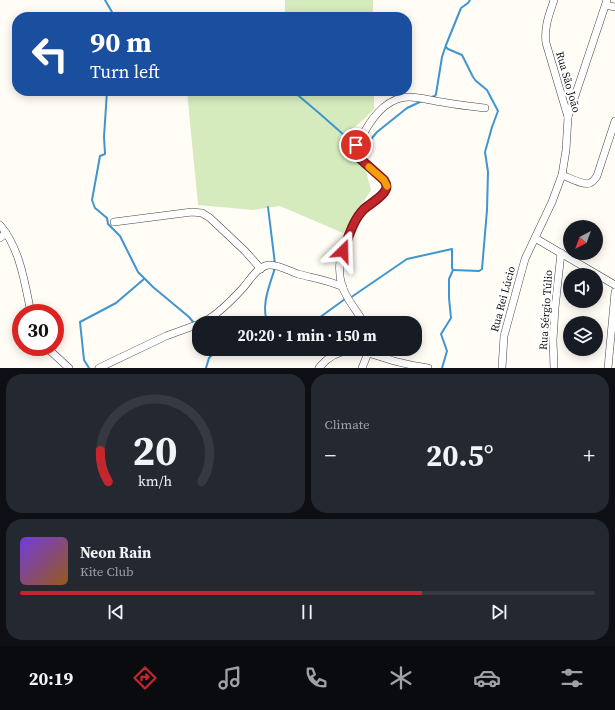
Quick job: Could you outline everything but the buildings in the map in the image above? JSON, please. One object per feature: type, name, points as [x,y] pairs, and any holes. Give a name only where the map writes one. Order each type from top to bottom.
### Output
[{"type":"street","name":"Rua São João","points":[[535,238],[552,202],[562,175],[566,150],[568,117],[545,38],[546,24],[554,0]]},
{"type":"street","points":[[568,117],[606,2],[615,7]]},
{"type":"street","points":[[360,316],[343,286],[340,262],[355,221],[365,208],[384,193],[387,188],[384,180],[357,156],[355,150],[356,145],[371,122],[382,109],[404,98],[416,98],[485,108]]},
{"type":"street","points":[[562,175],[588,184],[593,182],[597,176],[615,121]]},
{"type":"street","points":[[114,222],[192,212],[202,213],[210,218],[246,251],[260,269]]},
{"type":"street","points":[[0,225],[13,244],[24,279],[29,304]]},
{"type":"street","points":[[0,238],[6,233]]},
{"type":"street","points":[[535,238],[561,253]]},
{"type":"street","name":"Rua Rei Lúcio","points":[[502,368],[504,336],[507,324],[525,259],[535,238]]},
{"type":"street","name":"Rua Sérgio Túlio","points":[[554,368],[555,308],[561,253]]},
{"type":"street","points":[[579,260],[615,285]]},
{"type":"street","points":[[213,316],[238,293],[260,269],[268,265],[277,266],[292,272],[343,286]]},
{"type":"street","points":[[608,368],[615,292]]},
{"type":"street","points":[[99,368],[166,336],[192,326]]},
{"type":"street","points":[[56,356],[69,368]]},
{"type":"street","points":[[319,368],[332,356]]},
{"type":"street","points":[[362,368],[366,356]]},
{"type":"street","points":[[383,356],[411,365],[428,368]]},
{"type":"green space","points":[[285,0],[373,0],[373,12],[285,12]]},
{"type":"green space","points":[[187,96],[374,96],[374,109],[344,136],[345,148],[366,171],[371,190],[343,233],[280,206],[253,210],[198,205]]},
{"type":"waterway","points":[[105,0],[112,12]]},
{"type":"waterway","points":[[431,97],[435,96],[436,94],[442,57],[446,45],[461,8],[470,0]]},
{"type":"waterway","points":[[446,47],[462,55],[473,77],[487,90],[498,111],[485,152],[488,172],[487,210],[482,269],[479,271],[453,270]]},
{"type":"waterway","points":[[107,96],[104,137],[105,154],[100,156],[92,200],[95,208],[107,218],[108,224],[120,236],[138,272],[192,321]]},
{"type":"waterway","points":[[299,96],[344,135],[355,141]]},
{"type":"waterway","points":[[359,142],[368,143],[377,132],[407,108],[422,101]]},
{"type":"waterway","points":[[268,207],[275,264]]},
{"type":"waterway","points":[[322,316],[407,259],[452,249],[453,270],[449,279],[451,318],[441,334],[447,351],[442,368]]},
{"type":"waterway","points":[[266,316],[265,303],[268,288],[275,268]]},
{"type":"waterway","points":[[89,368],[84,360],[80,322],[116,303],[144,279]]},
{"type":"waterway","points":[[206,368],[211,356]]},
{"type":"slow traffic","points":[[369,167],[384,180],[387,186]]},
{"type":"route","points":[[343,251],[355,221],[365,208],[384,193],[387,188],[384,180],[357,156],[355,150],[356,145]]}]
